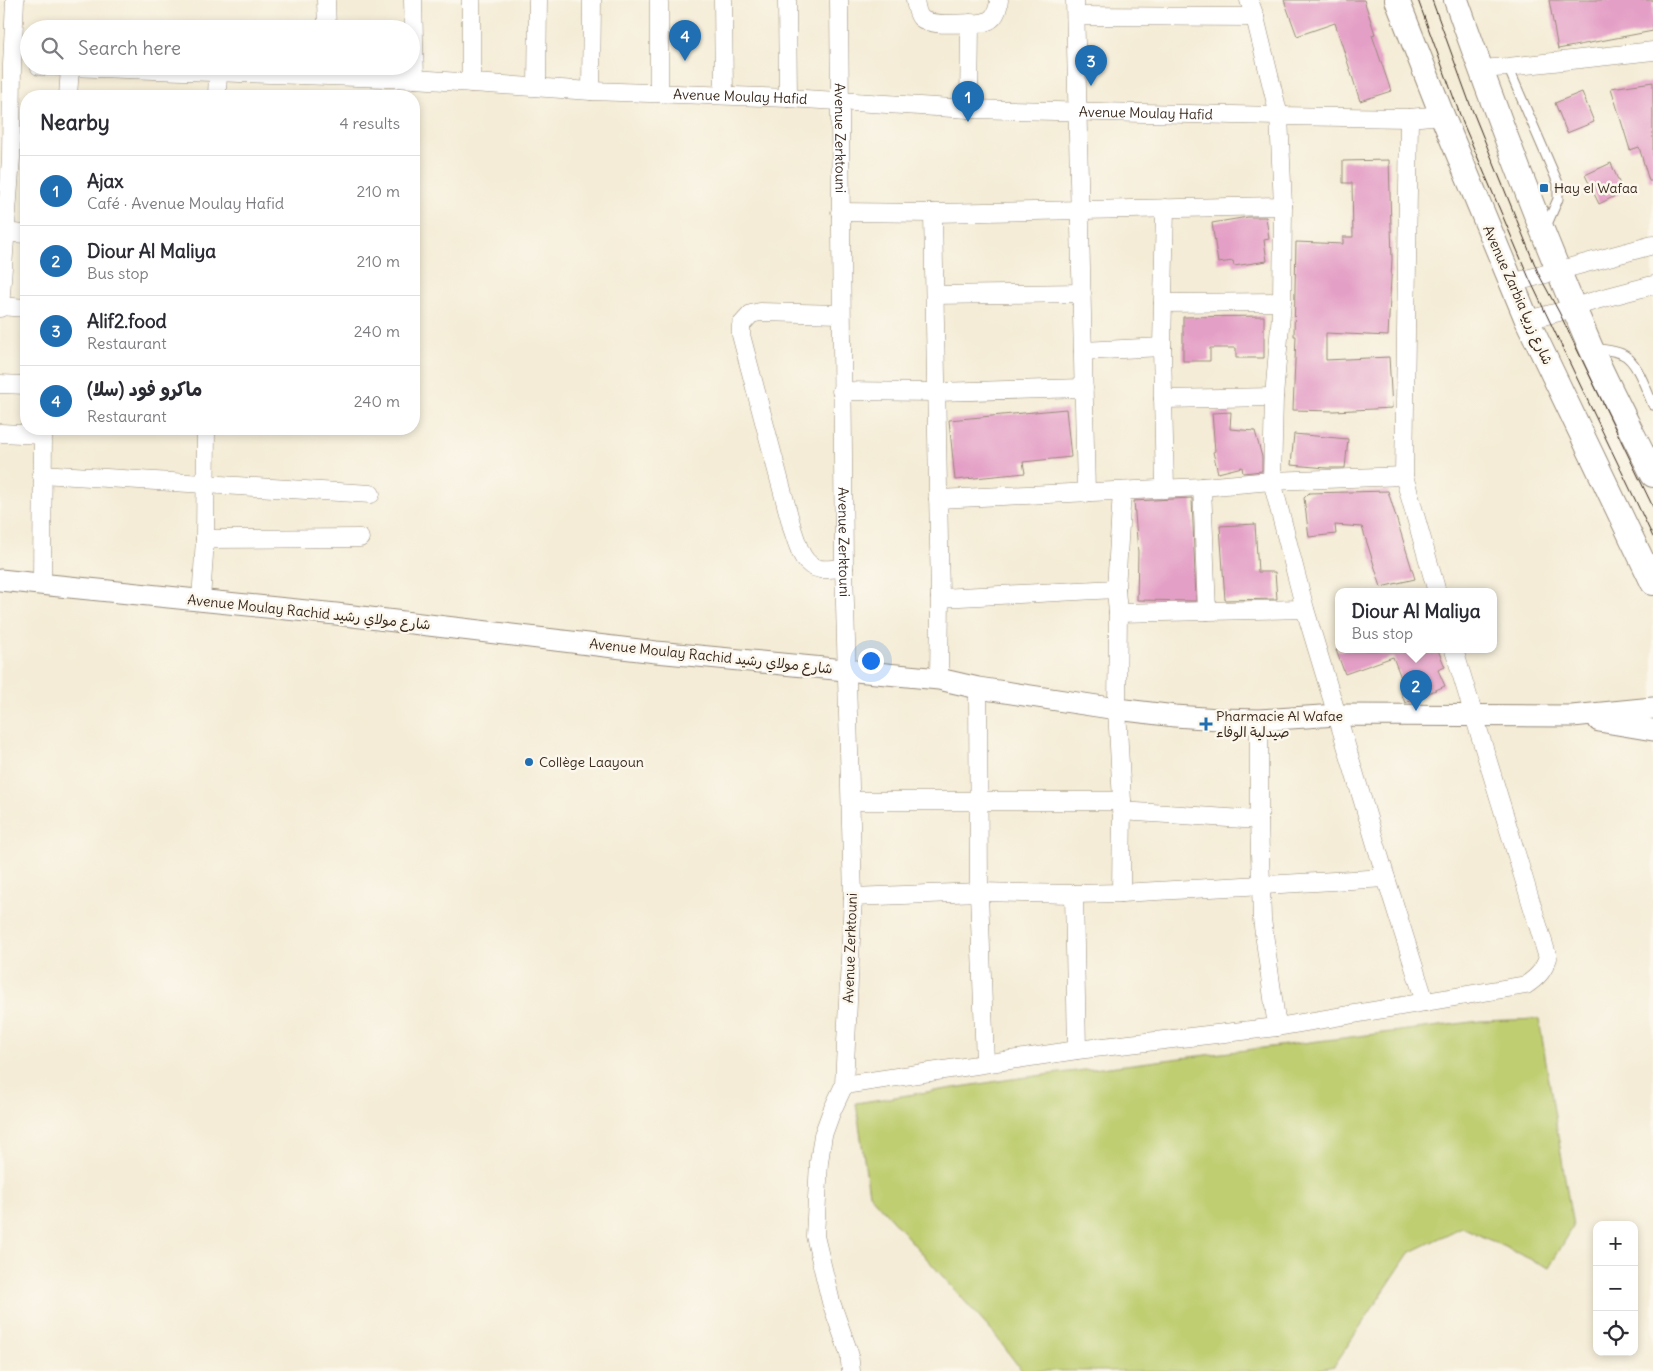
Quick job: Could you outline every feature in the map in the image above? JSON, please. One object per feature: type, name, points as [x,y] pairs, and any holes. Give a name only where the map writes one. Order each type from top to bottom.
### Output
[{"type":"main road","name":"Avenue Zarbia شارع زربيا","points":[[1397,0],[1442,116],[1527,320],[1653,584]]},
{"type":"main road","points":[[1456,0],[1480,69],[1543,234],[1591,348],[1653,475]]},
{"type":"street","points":[[14,0],[12,158],[3,233],[0,307],[20,308]]},
{"type":"street","points":[[326,0],[327,20]]},
{"type":"street","points":[[413,0],[414,20]]},
{"type":"street","points":[[471,0],[472,82]]},
{"type":"street","points":[[537,87],[538,0]]},
{"type":"street","points":[[591,91],[592,0]]},
{"type":"street","points":[[659,0],[659,93]]},
{"type":"street","points":[[723,0],[724,95]]},
{"type":"street","points":[[787,0],[788,98]]},
{"type":"street","name":"Avenue Zerktouni","points":[[839,0],[844,568],[853,897],[844,1085]]},
{"type":"street","points":[[915,0],[922,20],[939,23],[985,23],[998,10],[999,0]]},
{"type":"street","points":[[1249,0],[1255,17],[1279,116],[1283,206],[1282,302],[1274,397],[1272,480],[1305,609],[1425,1002]]},
{"type":"street","points":[[1086,493],[1079,111],[1075,8],[1255,17]]},
{"type":"street","points":[[969,109],[970,23]]},
{"type":"street","points":[[1480,69],[1653,51]]},
{"type":"street","points":[[68,90],[70,75]]},
{"type":"street","points":[[217,90],[218,75]]},
{"type":"street","name":"Avenue Moulay Hafid","points":[[371,75],[591,91],[788,98],[969,109],[1409,118],[1442,116]]},
{"type":"street","points":[[415,75],[415,79]]},
{"type":"street","points":[[1409,118],[1404,476],[1436,588]]},
{"type":"street","points":[[840,212],[933,213],[1283,206]]},
{"type":"street","points":[[1165,489],[1162,348],[1166,208]]},
{"type":"street","points":[[933,213],[940,598],[939,679]]},
{"type":"street","points":[[3,233],[20,234]]},
{"type":"street","points":[[1512,283],[1653,245]]},
{"type":"street","points":[[1527,320],[1653,285]]},
{"type":"street","points":[[935,295],[1082,293]]},
{"type":"street","points":[[1163,303],[1282,302]]},
{"type":"street","points":[[841,314],[760,312],[751,314],[741,324],[741,334],[793,531],[804,559],[820,569],[844,568]]},
{"type":"street","points":[[1083,351],[1162,348]]},
{"type":"street","points":[[0,384],[20,386]]},
{"type":"street","points":[[842,392],[936,392],[1084,388]]},
{"type":"street","points":[[1163,400],[1274,397]]},
{"type":"street","points":[[0,433],[20,433]]},
{"type":"street","points":[[42,585],[43,435]]},
{"type":"street","points":[[201,600],[205,539],[206,435]]},
{"type":"street","points":[[42,474],[371,494]]},
{"type":"street","points":[[938,499],[1202,487],[1272,480],[1404,476]]},
{"type":"street","points":[[1202,487],[1207,611]]},
{"type":"street","points":[[1121,893],[1122,806],[1116,709],[1118,613],[1116,589],[1122,491]]},
{"type":"street","points":[[205,539],[360,538]]},
{"type":"street","name":"Avenue Moulay Rachid شارع مولاي رشيد","points":[[0,580],[474,629],[656,652],[939,679],[978,688],[1175,716],[1259,720],[1337,715],[1572,716],[1653,708]]},
{"type":"street","points":[[940,598],[1116,589]]},
{"type":"street","points":[[1118,613],[1305,609]]},
{"type":"street","points":[[851,1371],[849,1353],[831,1302],[815,1236],[819,1162],[823,1135],[844,1085],[1077,1050],[1276,1027],[1526,985],[1537,978],[1544,969],[1548,958],[1455,653]]},
{"type":"street","points":[[978,688],[979,892],[984,1063]]},
{"type":"street","name":"Avenue Moulay Rachid شارع مولاي رشيد","points":[[1572,716],[1653,730]]},
{"type":"street","points":[[1259,720],[1260,884],[1267,961],[1276,1027]]},
{"type":"street","points":[[851,800],[979,801],[1122,806],[1259,820]]},
{"type":"street","points":[[853,897],[979,892],[1121,893],[1386,878]]},
{"type":"street","points":[[1074,894],[1077,1050]]},
{"type":"lane","points":[[1508,67],[1558,183],[1558,199],[1543,234]]},
{"type":"lane","points":[[1591,348],[1622,354],[1631,360],[1653,405]]},
{"type":"green space","points":[[1539,1019],[1573,1227],[1549,1268],[1462,1227],[1409,1253],[1334,1366],[1311,1371],[1022,1371],[995,1335],[869,1194],[856,1103],[1012,1079],[1480,1021]]},
{"type":"building","points":[[1284,0],[1364,0],[1375,34],[1372,35],[1391,91],[1360,101],[1335,23],[1297,36]]},
{"type":"building","points":[[1549,0],[1653,0],[1653,31],[1558,49]]},
{"type":"building","points":[[1653,82],[1653,181],[1649,181],[1639,147],[1630,150],[1611,88]]},
{"type":"building","points":[[1582,92],[1594,122],[1567,133],[1555,103]]},
{"type":"building","points":[[1389,160],[1392,259],[1388,336],[1326,333],[1326,360],[1389,357],[1392,408],[1334,411],[1293,410],[1296,336],[1294,336],[1296,242],[1343,244],[1343,237],[1353,237],[1352,183],[1343,183],[1343,161]]},
{"type":"building","points":[[1611,163],[1623,192],[1599,204],[1585,175]]},
{"type":"building","points":[[1248,217],[1266,217],[1269,239],[1264,240],[1267,261],[1234,266],[1233,261],[1218,263],[1212,223]]},
{"type":"building","points":[[1264,316],[1264,358],[1236,358],[1236,348],[1210,348],[1210,361],[1183,361],[1183,317]]},
{"type":"building","points":[[1066,409],[1071,457],[1023,462],[1025,473],[955,480],[949,420]]},
{"type":"building","points":[[1231,412],[1230,429],[1255,431],[1262,457],[1262,471],[1243,473],[1242,467],[1218,473],[1213,452],[1215,451],[1212,413]]},
{"type":"building","points":[[1294,434],[1348,439],[1345,468],[1291,465]]},
{"type":"building","points":[[1388,491],[1415,579],[1381,587],[1362,527],[1335,525],[1336,534],[1309,537],[1304,498],[1309,493]]},
{"type":"building","points":[[1192,498],[1196,601],[1137,600],[1138,552],[1134,501]]},
{"type":"building","points":[[1255,524],[1258,572],[1275,572],[1277,599],[1225,600],[1220,526]]},
{"type":"building","points":[[1337,653],[1439,653],[1445,667],[1438,670],[1445,686],[1405,703],[1400,690],[1405,688],[1393,657],[1345,674]]},
{"type":"tram line","points":[[1418,0],[1463,123],[1529,278],[1653,537]]},
{"type":"tram line","points":[[1432,0],[1471,107],[1539,275],[1559,312],[1653,507]]},
{"type":"place","name":"ماكرو فود (سلا)","points":[[685,61]]},
{"type":"place","name":"Alif2.food","points":[[1091,86]]},
{"type":"place","name":"Ajax","points":[[968,122]]},
{"type":"place","name":"Hay el Wafaa","points":[[1544,188]]},
{"type":"place","name":"Diour Al Maliya","points":[[1416,711]]},
{"type":"place","name":"Pharmacie Al Wafae صيدلية الوفاء","points":[[1206,724]]},
{"type":"place","name":"Collège Laayoun","points":[[529,762]]}]
